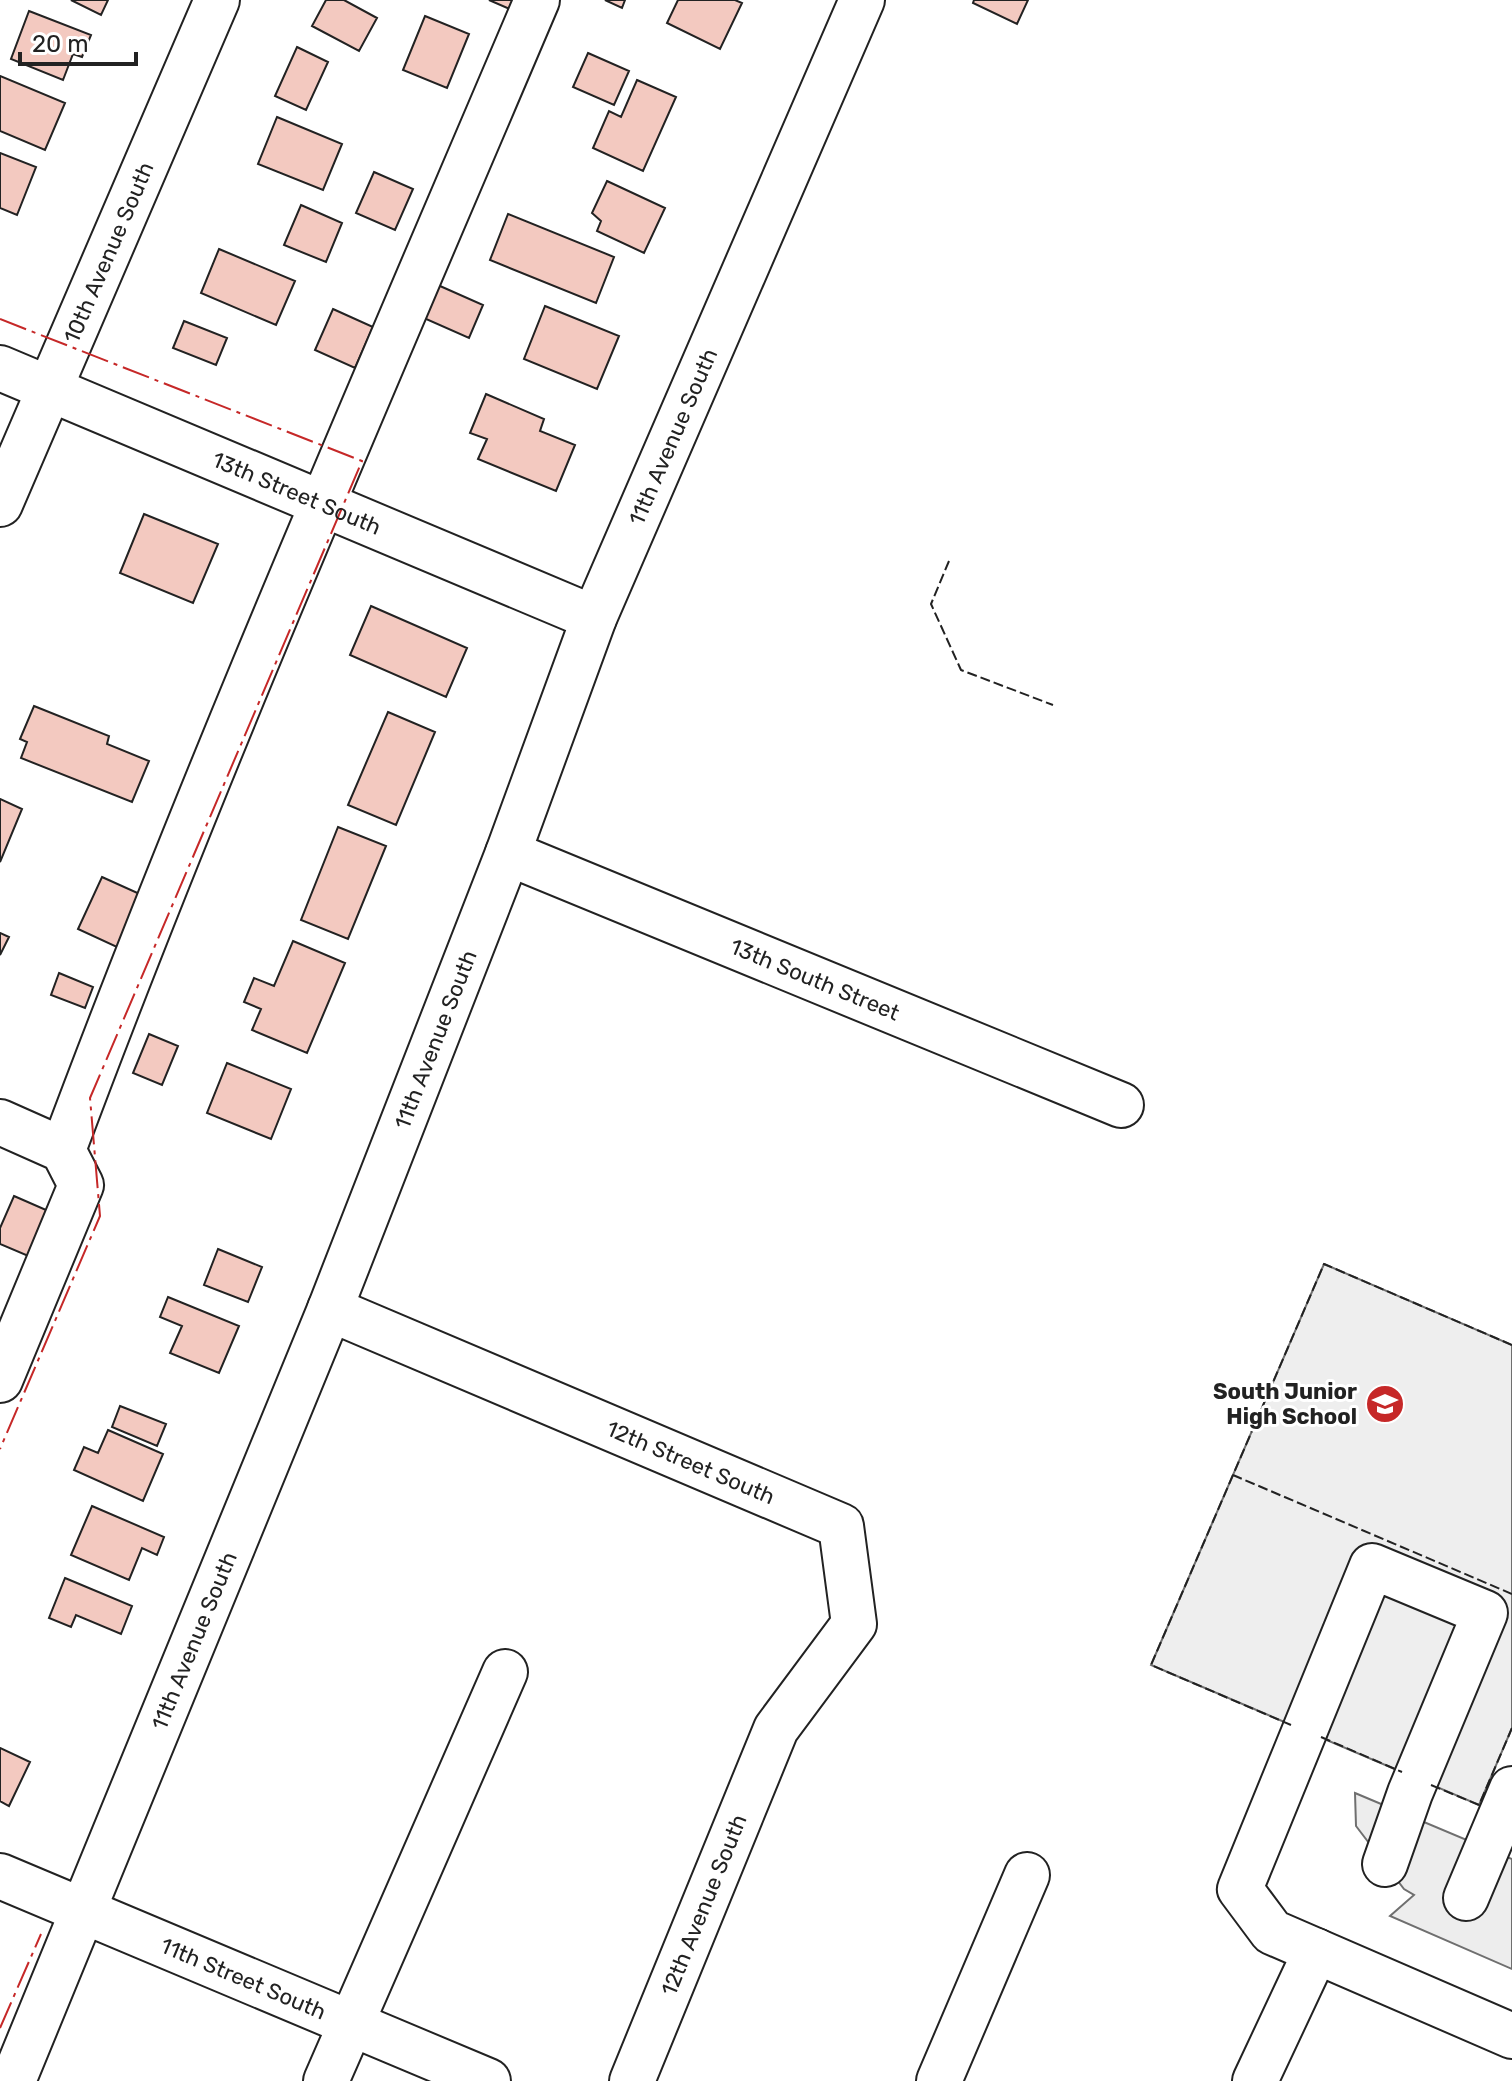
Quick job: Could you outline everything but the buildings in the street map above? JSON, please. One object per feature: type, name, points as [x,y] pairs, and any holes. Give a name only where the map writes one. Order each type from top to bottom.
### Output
[{"type":"street","name":"10th Avenue South","points":[[0,504],[217,0]]},
{"type":"street","points":[[63,1150],[139,947],[537,0]]},
{"type":"street","name":"11th Avenue South","points":[[13,2081],[330,1309],[508,853],[594,618],[862,0]]},
{"type":"street","name":"13th Street South","points":[[0,368],[594,618]]},
{"type":"street","name":"13th South Street","points":[[508,853],[1121,1105]]},
{"type":"street","points":[[0,1122],[63,1150],[81,1185],[0,1380]]},
{"type":"street","name":"12th Street South","points":[[330,1309],[841,1526],[854,1624],[776,1729]]},
{"type":"street","points":[[1385,1864],[1410,1793],[1485,1613],[1372,1566],[1240,1889],[1272,1932],[1512,2036]]},
{"type":"street","points":[[326,2081],[505,1672]]},
{"type":"street","name":"12th Avenue South","points":[[632,2081],[776,1729]]},
{"type":"street","points":[[1466,1898],[1512,1789]]},
{"type":"street","points":[[939,2081],[1027,1875]]},
{"type":"street","name":"11th Street South","points":[[0,1876],[488,2081]]},
{"type":"street","points":[[1255,2081],[1316,1951]]},
{"type":"shaded area","points":[[1324,1264],[1512,1345],[1512,1728],[1479,1805],[1151,1665]]},
{"type":"shaded area","points":[[1355,1793],[1512,1859],[1512,1969],[1390,1916],[1414,1895],[1404,1889],[1356,1826]]},
{"type":"fence","points":[[949,561],[931,604],[961,670],[1053,705]]},
{"type":"fence","points":[[1512,1345],[1324,1264],[1233,1475],[1512,1594]]},
{"type":"fence","points":[[1233,1475],[1151,1665],[1291,1725]]},
{"type":"fence","points":[[1431,1785],[1479,1805],[1512,1728]]},
{"type":"fence","points":[[1321,1737],[1402,1772]]},
{"type":"power","points":[[0,319],[362,461],[90,1098],[100,1216],[0,1449]]},
{"type":"power","points":[[0,2028],[41,1934]]},
{"type":"place","name":"South Junior High School","points":[[1385,1404]]}]
